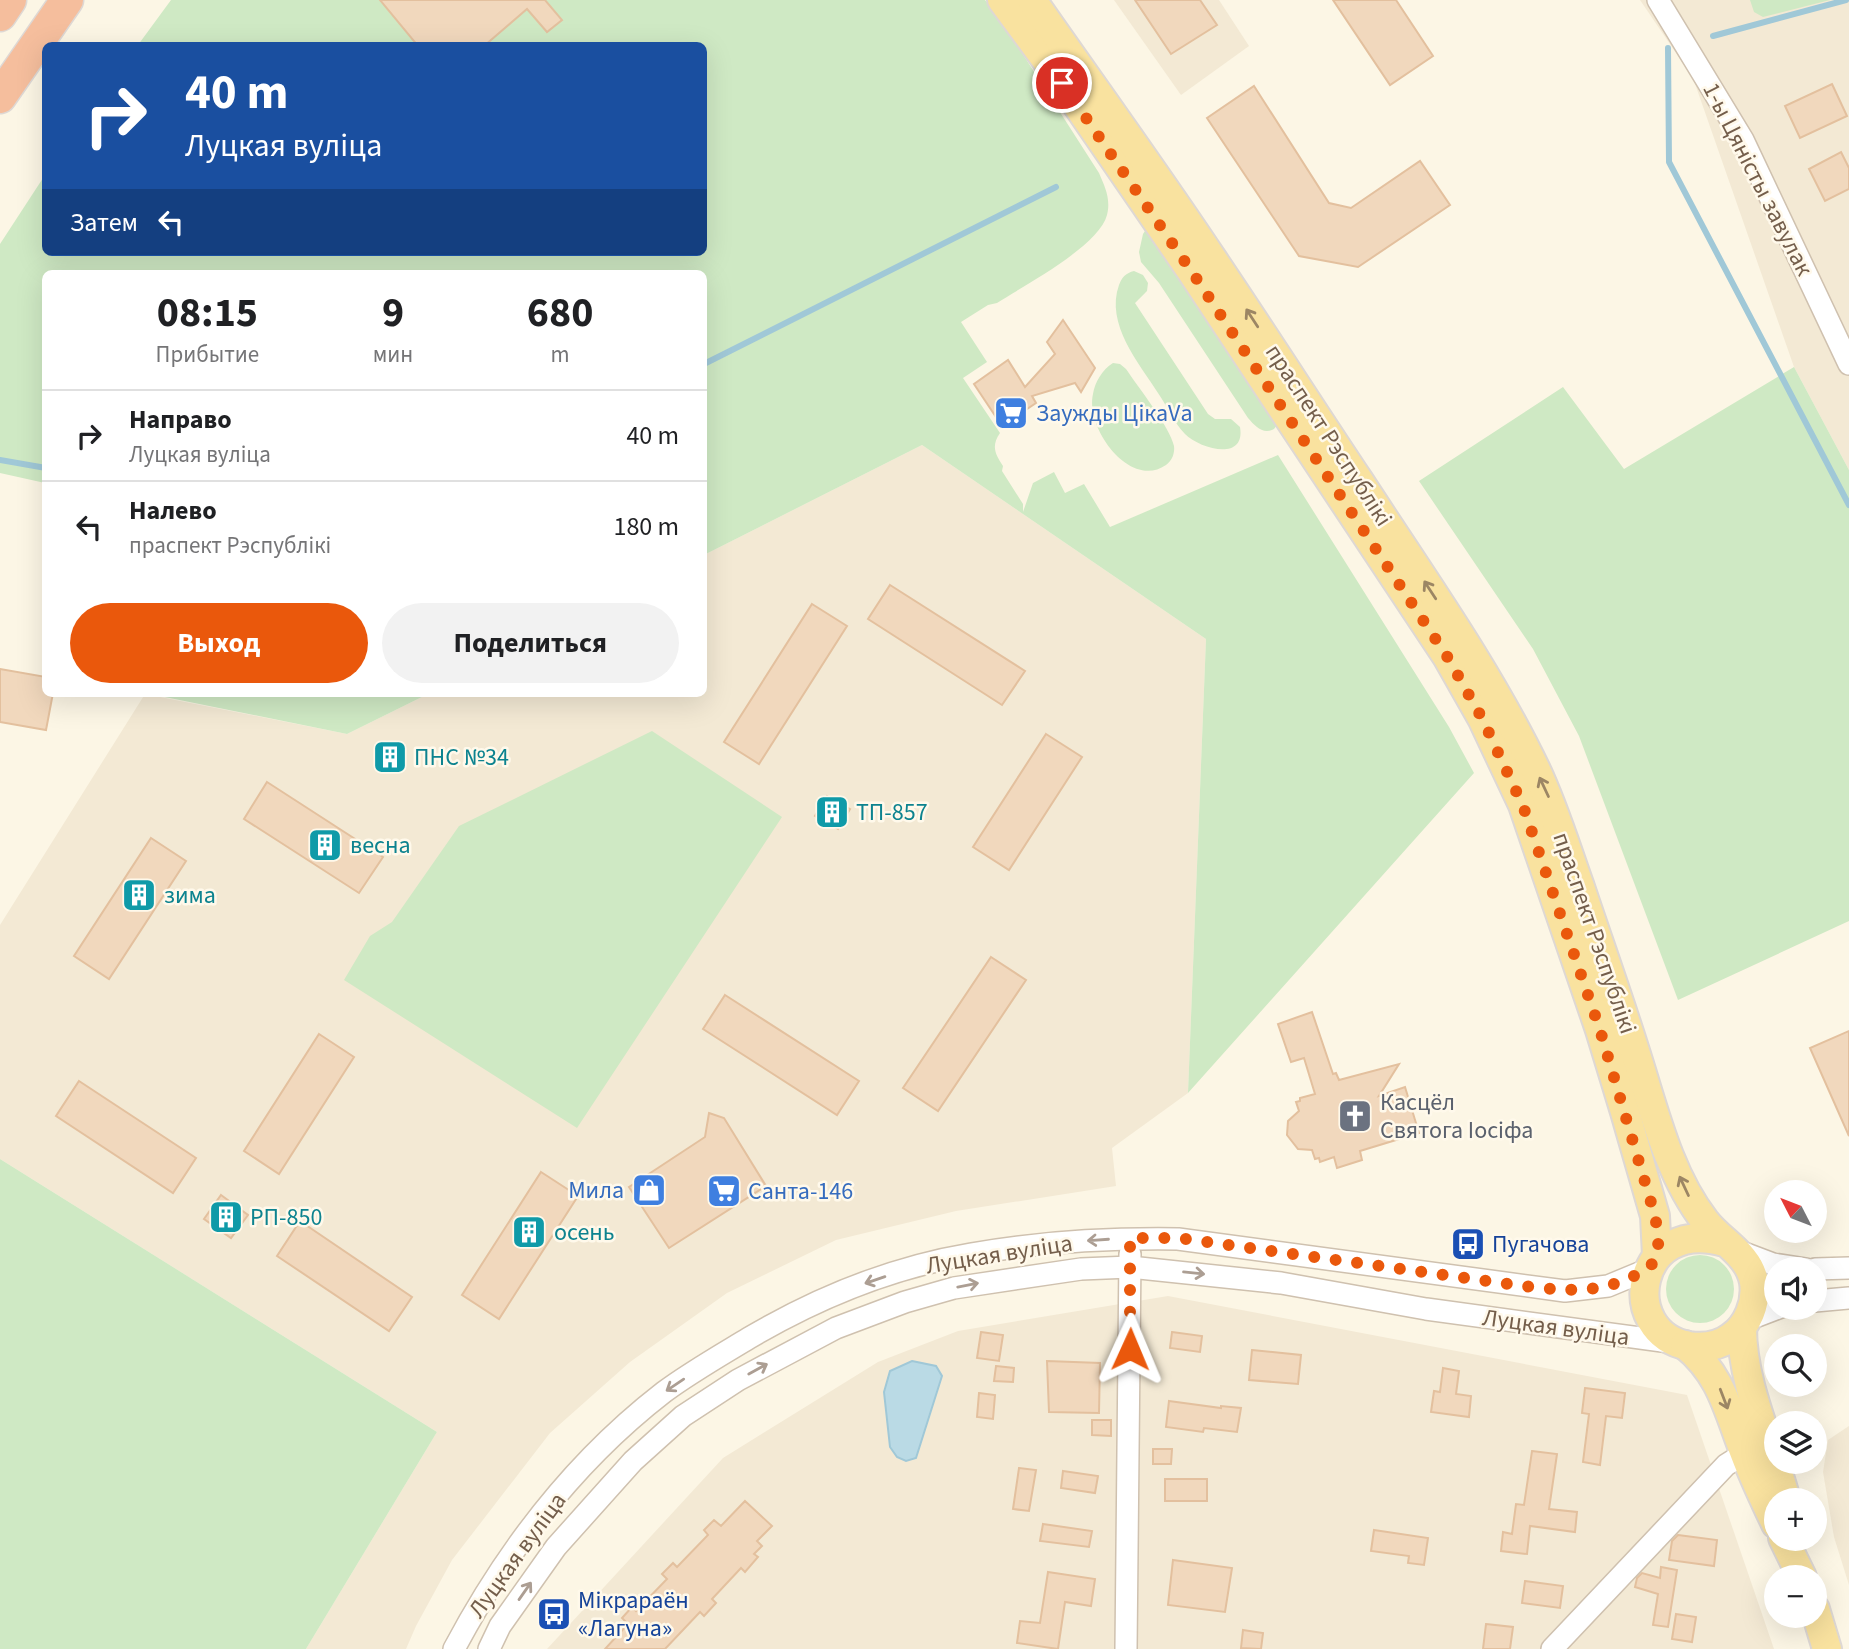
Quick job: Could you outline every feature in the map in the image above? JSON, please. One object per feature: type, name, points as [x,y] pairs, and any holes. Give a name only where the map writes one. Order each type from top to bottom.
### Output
[{"type":"highway","points":[[0,15],[10,0]]},
{"type":"highway","points":[[0,97],[67,0]]},
{"type":"main road","name":"праспект Рэспублікі","points":[[1002,0],[1192,272],[1448,658],[1482,718],[1523,806],[1600,1030],[1655,1216],[1653,1263],[1644,1286],[1651,1320],[1662,1333],[1698,1356],[1714,1377],[1764,1497]]},
{"type":"main road","name":"праспект Рэспублікі","points":[[1032,0],[1212,257],[1444,611],[1505,711],[1551,802],[1664,1140],[1691,1200],[1748,1265],[1754,1283],[1754,1302],[1745,1324],[1743,1351],[1748,1378],[1782,1488]]},
{"type":"main road","points":[[1653,1263],[1671,1244],[1688,1237],[1706,1237],[1730,1246]]},
{"type":"main road","points":[[1681,1344],[1701,1347],[1716,1345],[1731,1338],[1745,1324]]},
{"type":"main road","points":[[1821,1628],[1827,1649]]},
{"type":"street","name":"1-ы Цяністы завулак","points":[[1658,0],[1744,140],[1849,364]]},
{"type":"street","name":"Луцкая вуліца","points":[[454,1649],[476,1608],[518,1545],[568,1483],[632,1419],[666,1391],[784,1318],[837,1293],[922,1265],[971,1254],[1130,1238],[1178,1238],[1565,1291],[1608,1286],[1653,1263]]},
{"type":"street","points":[[1126,1649],[1130,1238]]},
{"type":"street","points":[[1730,1246],[1764,1260]]},
{"type":"street","name":"Луцкая вуліца","points":[[489,1649],[500,1626],[556,1547],[633,1461],[683,1416],[738,1380],[836,1328],[932,1294],[985,1282],[1081,1269],[1130,1267],[1281,1283],[1426,1308],[1681,1344]]},
{"type":"street","points":[[1827,1269],[1849,1268]]},
{"type":"street","points":[[1827,1300],[1849,1298]]},
{"type":"street","points":[[1745,1324],[1764,1315]]},
{"type":"street","points":[[1552,1649],[1726,1465],[1745,1453]]},
{"type":"shaded area","points":[[1114,0],[1219,0],[1249,46],[1181,95]]},
{"type":"shaded area","points":[[1640,0],[1849,0],[1849,470],[1794,367],[1693,78]]},
{"type":"shaded area","points":[[922,445],[1206,639],[1188,1093],[1112,1148],[1116,1186],[956,1211],[836,1240],[727,1293],[630,1362],[550,1433],[452,1560],[406,1649],[306,1649],[437,1432],[0,1159],[0,925],[143,697],[160,697],[347,734],[422,697],[707,697],[707,553]]},
{"type":"shaded area","points":[[1168,1296],[1687,1395],[1764,1620],[1764,1628],[1767,1628],[1774,1649],[547,1649],[723,1458],[878,1362],[958,1331]]},
{"type":"shaded area","points":[[1849,1426],[1849,1585],[1834,1537],[1823,1474],[1827,1474],[1828,1440]]},
{"type":"green space","points":[[171,0],[985,0],[997,14],[1099,173],[1107,193],[1108,204],[1107,215],[1101,227],[1076,252],[1025,286],[961,322],[987,362],[963,378],[1000,433],[995,446],[996,454],[1003,466],[1002,471],[1023,504],[1023,512],[1033,483],[1054,472],[1065,493],[1084,484],[1110,527],[1278,455],[1449,727],[1474,773],[1188,1093],[1206,639],[922,445],[707,553],[707,270],[42,270],[42,482],[0,473],[0,244],[42,180],[42,256],[707,256],[707,42],[140,42]]},
{"type":"green space","points":[[1750,0],[1830,0],[1763,17],[1754,12]]},
{"type":"green space","points":[[1147,228],[1277,425],[1274,429],[1263,430],[1248,418],[1159,283],[1141,262],[1139,252]]},
{"type":"green space","points":[[1134,271],[1143,275],[1148,283],[1147,291],[1135,303],[1208,414],[1215,419],[1231,419],[1240,427],[1240,438],[1236,445],[1229,449],[1211,448],[1185,434],[1126,342],[1120,328],[1116,300],[1121,280]]},
{"type":"green space","points":[[1113,363],[1126,369],[1167,428],[1174,449],[1166,465],[1152,471],[1138,469],[1113,452],[1103,438],[1092,408],[1093,394],[1100,377]]},
{"type":"green space","points":[[1794,367],[1849,470],[1849,921],[1678,1000],[1579,736],[1533,649],[1419,481],[1563,387],[1624,469]]},
{"type":"green space","points":[[165,697],[422,697],[347,734]]},
{"type":"green space","points":[[652,731],[782,817],[577,1128],[344,980],[370,936],[392,922],[459,826]]},
{"type":"green space","points":[[0,1159],[437,1432],[306,1649],[0,1649]]},
{"type":"green space","points":[[1700,1255],[1713,1258],[1724,1265],[1731,1276],[1734,1289],[1731,1302],[1724,1313],[1713,1320],[1700,1323],[1687,1320],[1676,1313],[1669,1302],[1666,1289],[1669,1276],[1676,1265],[1687,1258]]},
{"type":"water","points":[[912,1361],[936,1366],[942,1376],[916,1458],[906,1461],[897,1457],[890,1447],[884,1392],[890,1371]]},
{"type":"building","points":[[380,0],[545,0],[562,20],[547,32],[527,9],[489,42],[415,42]]},
{"type":"building","points":[[1135,0],[1200,0],[1217,25],[1171,54]]},
{"type":"building","points":[[1333,0],[1396,0],[1433,56],[1390,85]]},
{"type":"building","points":[[1832,84],[1847,116],[1800,138],[1785,106]]},
{"type":"building","points":[[1254,86],[1329,203],[1351,208],[1420,161],[1450,205],[1358,267],[1299,256],[1207,118]]},
{"type":"building","points":[[1841,152],[1849,168],[1849,189],[1825,201],[1809,169]]},
{"type":"building","points":[[1063,320],[1095,368],[1081,392],[1075,383],[1032,396],[1036,403],[1002,426],[974,384],[1008,360],[1025,387],[1055,354],[1047,342]]},
{"type":"building","points":[[890,585],[1025,671],[1002,705],[868,619]]},
{"type":"building","points":[[812,604],[847,626],[759,764],[724,742]]},
{"type":"building","points":[[0,669],[42,676],[42,697],[52,697],[46,730],[0,722]]},
{"type":"building","points":[[1046,734],[1082,757],[1009,870],[973,847]]},
{"type":"building","name":"ПНС №34","points":[[396,744],[404,762],[385,770],[377,752]]},
{"type":"building","name":"весна","points":[[267,782],[383,857],[359,893],[244,819]]},
{"type":"building","name":"ТП-857","points":[[827,796],[850,809],[838,829],[815,816]]},
{"type":"building","name":"зима","points":[[151,838],[186,861],[109,979],[74,956]]},
{"type":"building","points":[[991,957],[1026,980],[938,1111],[903,1088]]},
{"type":"building","points":[[725,995],[859,1081],[837,1115],[703,1029]]},
{"type":"building","name":"Касцёл Святога Іосіфа","points":[[1312,1012],[1333,1074],[1336,1073],[1339,1080],[1399,1064],[1379,1096],[1405,1087],[1419,1133],[1360,1151],[1362,1160],[1337,1168],[1334,1157],[1320,1162],[1319,1158],[1315,1159],[1312,1150],[1298,1149],[1287,1135],[1288,1121],[1299,1111],[1296,1102],[1300,1101],[1300,1098],[1315,1094],[1304,1058],[1291,1062],[1278,1024]]},
{"type":"building","points":[[1849,1031],[1849,1136],[1810,1048]]},
{"type":"building","points":[[319,1034],[354,1057],[279,1174],[244,1151]]},
{"type":"building","points":[[79,1081],[196,1158],[173,1193],[56,1116]]},
{"type":"building","points":[[709,1113],[724,1118],[766,1186],[669,1248],[629,1187],[705,1137]]},
{"type":"building","name":"осень","points":[[541,1172],[578,1196],[499,1319],[462,1295]]},
{"type":"building","name":"РП-850","points":[[221,1195],[248,1215],[231,1238],[204,1219]]},
{"type":"building","points":[[300,1221],[412,1297],[389,1331],[277,1256]]},
{"type":"building","points":[[981,1332],[1003,1335],[999,1361],[977,1358]]},
{"type":"building","points":[[1172,1332],[1202,1336],[1200,1352],[1170,1348]]},
{"type":"building","points":[[1252,1350],[1301,1355],[1298,1384],[1249,1380]]},
{"type":"building","points":[[1047,1361],[1100,1363],[1099,1413],[1049,1412]]},
{"type":"building","points":[[996,1366],[1014,1368],[1013,1382],[994,1381]]},
{"type":"building","points":[[1443,1368],[1459,1371],[1456,1394],[1471,1396],[1469,1417],[1431,1412],[1434,1391],[1440,1392]]},
{"type":"building","points":[[1585,1388],[1625,1393],[1622,1418],[1606,1416],[1600,1465],[1583,1462],[1589,1414],[1582,1413]]},
{"type":"building","points":[[979,1393],[995,1395],[993,1419],[977,1417]]},
{"type":"building","points":[[1169,1401],[1241,1408],[1237,1432],[1204,1428],[1203,1432],[1166,1427]]},
{"type":"building","points":[[1092,1420],[1111,1420],[1111,1436],[1092,1435]]},
{"type":"building","points":[[1153,1449],[1172,1449],[1171,1464],[1153,1464]]},
{"type":"building","points":[[1532,1451],[1557,1454],[1549,1509],[1577,1512],[1575,1532],[1530,1526],[1527,1554],[1501,1551],[1503,1532],[1512,1534],[1516,1504],[1524,1505]]},
{"type":"building","points":[[1019,1468],[1036,1470],[1029,1511],[1013,1509]]},
{"type":"building","points":[[1063,1471],[1098,1476],[1095,1493],[1061,1488]]},
{"type":"building","points":[[1165,1479],[1207,1479],[1207,1501],[1165,1501]]},
{"type":"building","points":[[745,1501],[772,1526],[757,1541],[762,1546],[754,1554],[758,1557],[745,1572],[741,1568],[712,1599],[716,1603],[704,1616],[700,1612],[665,1649],[605,1649],[628,1624],[622,1618],[632,1607],[636,1611],[667,1579],[662,1574],[673,1563],[677,1567],[708,1535],[704,1530],[714,1520],[721,1526]]},
{"type":"building","points":[[1043,1524],[1092,1531],[1089,1547],[1040,1541]]},
{"type":"building","points":[[1374,1530],[1428,1538],[1424,1565],[1408,1563],[1409,1556],[1371,1551]]},
{"type":"building","points":[[1678,1535],[1717,1540],[1714,1566],[1669,1560],[1672,1541]]},
{"type":"building","points":[[1173,1560],[1232,1568],[1225,1612],[1168,1605]]},
{"type":"building","points":[[1661,1567],[1677,1570],[1668,1627],[1653,1625],[1658,1594],[1635,1587],[1637,1578],[1642,1573],[1660,1578]]},
{"type":"building","points":[[1048,1572],[1095,1579],[1091,1606],[1065,1602],[1058,1649],[1017,1643],[1020,1621],[1040,1623]]},
{"type":"building","points":[[1525,1581],[1563,1586],[1560,1608],[1522,1603]]},
{"type":"building","points":[[1676,1614],[1696,1617],[1692,1642],[1672,1639]]},
{"type":"building","points":[[1486,1624],[1513,1627],[1510,1649],[1483,1649]]},
{"type":"building","points":[[1243,1630],[1263,1633],[1261,1649],[1241,1648]]},
{"type":"waterway","points":[[1713,36],[1846,0]]},
{"type":"waterway","points":[[1668,48],[1669,162],[1849,505]]},
{"type":"waterway","points":[[707,362],[1056,187]]},
{"type":"waterway","points":[[0,460],[42,467]]},
{"type":"place","name":"Заужды ЦікаVа","points":[[1011,413]]},
{"type":"place","name":"ПНС №34","points":[[390,757]]},
{"type":"place","name":"ТП-857","points":[[832,812]]},
{"type":"place","name":"весна","points":[[325,845]]},
{"type":"place","name":"зима","points":[[139,895]]},
{"type":"place","name":"Касцёл Святога Іосіфа","points":[[1355,1116]]},
{"type":"place","name":"Мила","points":[[649,1190]]},
{"type":"place","name":"Санта-146","points":[[724,1191]]},
{"type":"place","name":"РП-850","points":[[226,1217]]},
{"type":"place","name":"осень","points":[[529,1232]]},
{"type":"place","name":"Пугачова","points":[[1468,1244]]},
{"type":"place","name":"Мікрараён «Лагуна»","points":[[554,1614]]},
{"type":"route","points":[[1062,83],[1192,272],[1448,658],[1482,718],[1523,806],[1600,1030],[1655,1216],[1657,1231],[1657,1256],[1649,1269],[1623,1282],[1578,1291],[1531,1287],[1178,1238],[1130,1238],[1130,1349]]}]
